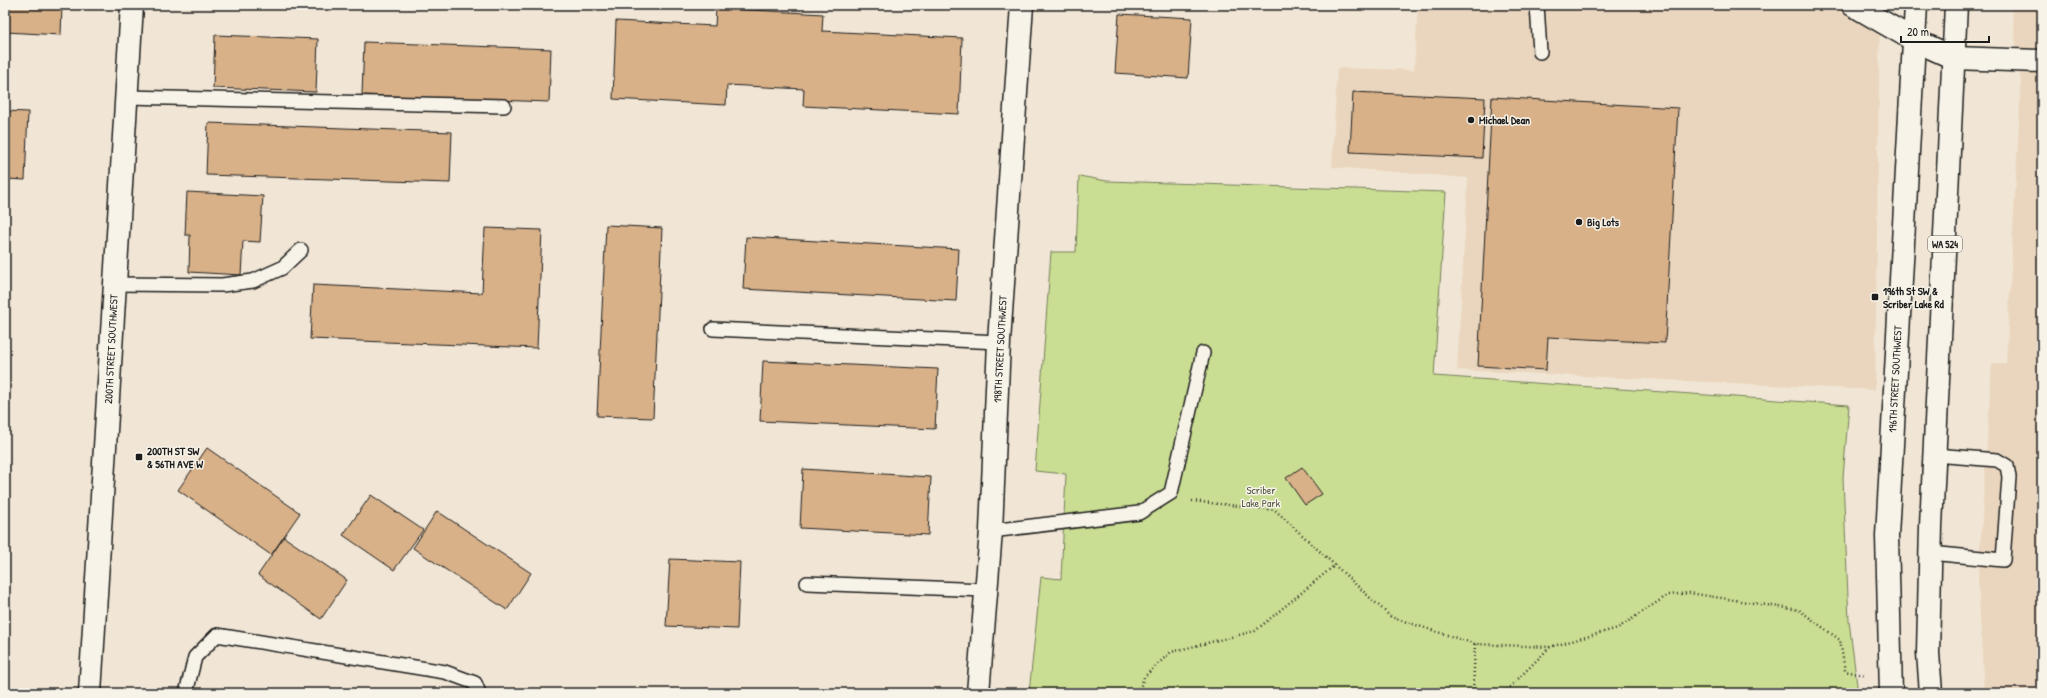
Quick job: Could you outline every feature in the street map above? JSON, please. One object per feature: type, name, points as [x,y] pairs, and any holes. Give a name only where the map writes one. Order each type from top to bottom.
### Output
[{"type":"street","name":"200TH STREET SOUTHWEST","points":[[90,693],[132,5]]},
{"type":"street","name":"198TH STREET SOUTHWEST","points":[[978,693],[985,590],[991,531],[1000,342],[1022,5]]},
{"type":"street","points":[[1853,5],[1914,40],[1954,58],[2042,61]]},
{"type":"street","name":"196TH STREET SOUTHWEST","points":[[1890,686],[1887,536],[1916,5]]},
{"type":"street","name":"WA 524","points":[[1931,693],[1928,653],[1930,553],[1956,5]]},
{"type":"lane","points":[[1537,5],[1540,52]]},
{"type":"lane","points":[[127,97],[504,106]]},
{"type":"lane","points":[[115,284],[222,285],[253,281],[282,268],[301,250]]},
{"type":"lane","points":[[713,329],[1000,342]]},
{"type":"lane","points":[[991,531],[1139,513],[1171,493],[1203,353]]},
{"type":"lane","points":[[1930,553],[2003,560],[2009,477],[2007,466],[1997,460],[1935,456]]},
{"type":"lane","points":[[806,583],[985,590]]},
{"type":"lane","points":[[186,693],[195,657],[218,635],[445,672],[475,683],[479,693]]},
{"type":"path","points":[[1171,493],[1189,501],[1275,510],[1392,617],[1475,644],[1550,647],[1618,628],[1668,595],[1689,593],[1799,610],[1840,640],[1845,671],[1890,686]]},
{"type":"path","points":[[1138,693],[1144,677],[1171,652],[1255,631],[1335,565]]},
{"type":"path","points":[[1473,693],[1475,644]]},
{"type":"path","points":[[1504,693],[1550,647]]},
{"type":"shaded area","points":[[1418,5],[1880,5],[1875,390],[1457,370],[1468,178],[1332,167],[1337,68],[1414,70]]},
{"type":"shaded area","points":[[2011,5],[2042,5],[2042,693],[1984,693],[1978,579],[1992,364],[2006,363],[2021,83]]},
{"type":"green space","name":"Scriber Lake Park","points":[[1079,176],[1107,181],[1446,192],[1434,376],[1849,405],[1843,478],[1849,621],[1858,693],[1029,693],[1041,577],[1061,579],[1066,474],[1035,471],[1051,252],[1076,252]]},
{"type":"building","points":[[5,5],[62,5],[61,35],[5,32]]},
{"type":"building","points":[[716,8],[823,14],[822,31],[962,38],[959,114],[803,106],[804,89],[727,85],[726,105],[613,99],[616,21],[715,26]]},
{"type":"building","points":[[1119,14],[1192,18],[1188,78],[1115,73]]},
{"type":"building","points":[[215,35],[318,39],[316,92],[213,88]]},
{"type":"building","points":[[364,42],[551,49],[549,102],[362,95]]},
{"type":"building","points":[[1353,92],[1485,98],[1482,158],[1350,152]]},
{"type":"building","name":"Big Lots","points":[[1492,97],[1678,108],[1665,343],[1548,337],[1546,370],[1478,366]]},
{"type":"building","points":[[5,111],[28,112],[25,180],[5,179]]},
{"type":"building","points":[[208,123],[452,132],[450,183],[206,175]]},
{"type":"building","points":[[187,192],[263,196],[260,242],[243,241],[241,275],[189,272],[190,235],[185,235]]},
{"type":"building","points":[[606,225],[662,228],[653,418],[597,416]]},
{"type":"building","points":[[485,228],[542,230],[537,348],[310,339],[313,285],[482,293]]},
{"type":"building","points":[[746,237],[959,249],[956,301],[743,289]]},
{"type":"building","points":[[763,361],[938,369],[935,429],[760,421]]},
{"type":"building","points":[[207,448],[300,513],[271,555],[178,490]]},
{"type":"building","points":[[1302,467],[1322,494],[1305,505],[1286,478]]},
{"type":"building","points":[[803,469],[931,477],[928,535],[800,528]]},
{"type":"building","points":[[371,495],[423,530],[394,570],[343,535]]},
{"type":"building","points":[[437,511],[531,573],[507,610],[413,548]]},
{"type":"building","points":[[284,537],[347,580],[321,619],[258,575]]},
{"type":"building","points":[[670,559],[740,562],[737,629],[666,626]]},
{"type":"place","name":"Michael Dean","points":[[1471,120]]},
{"type":"place","name":"Big Lots","points":[[1579,222]]},
{"type":"place","name":"196th St SW & Scriber Lake Rd","points":[[1875,297]]},
{"type":"place","name":"200TH ST SW & 56TH AVE W","points":[[139,457]]}]
